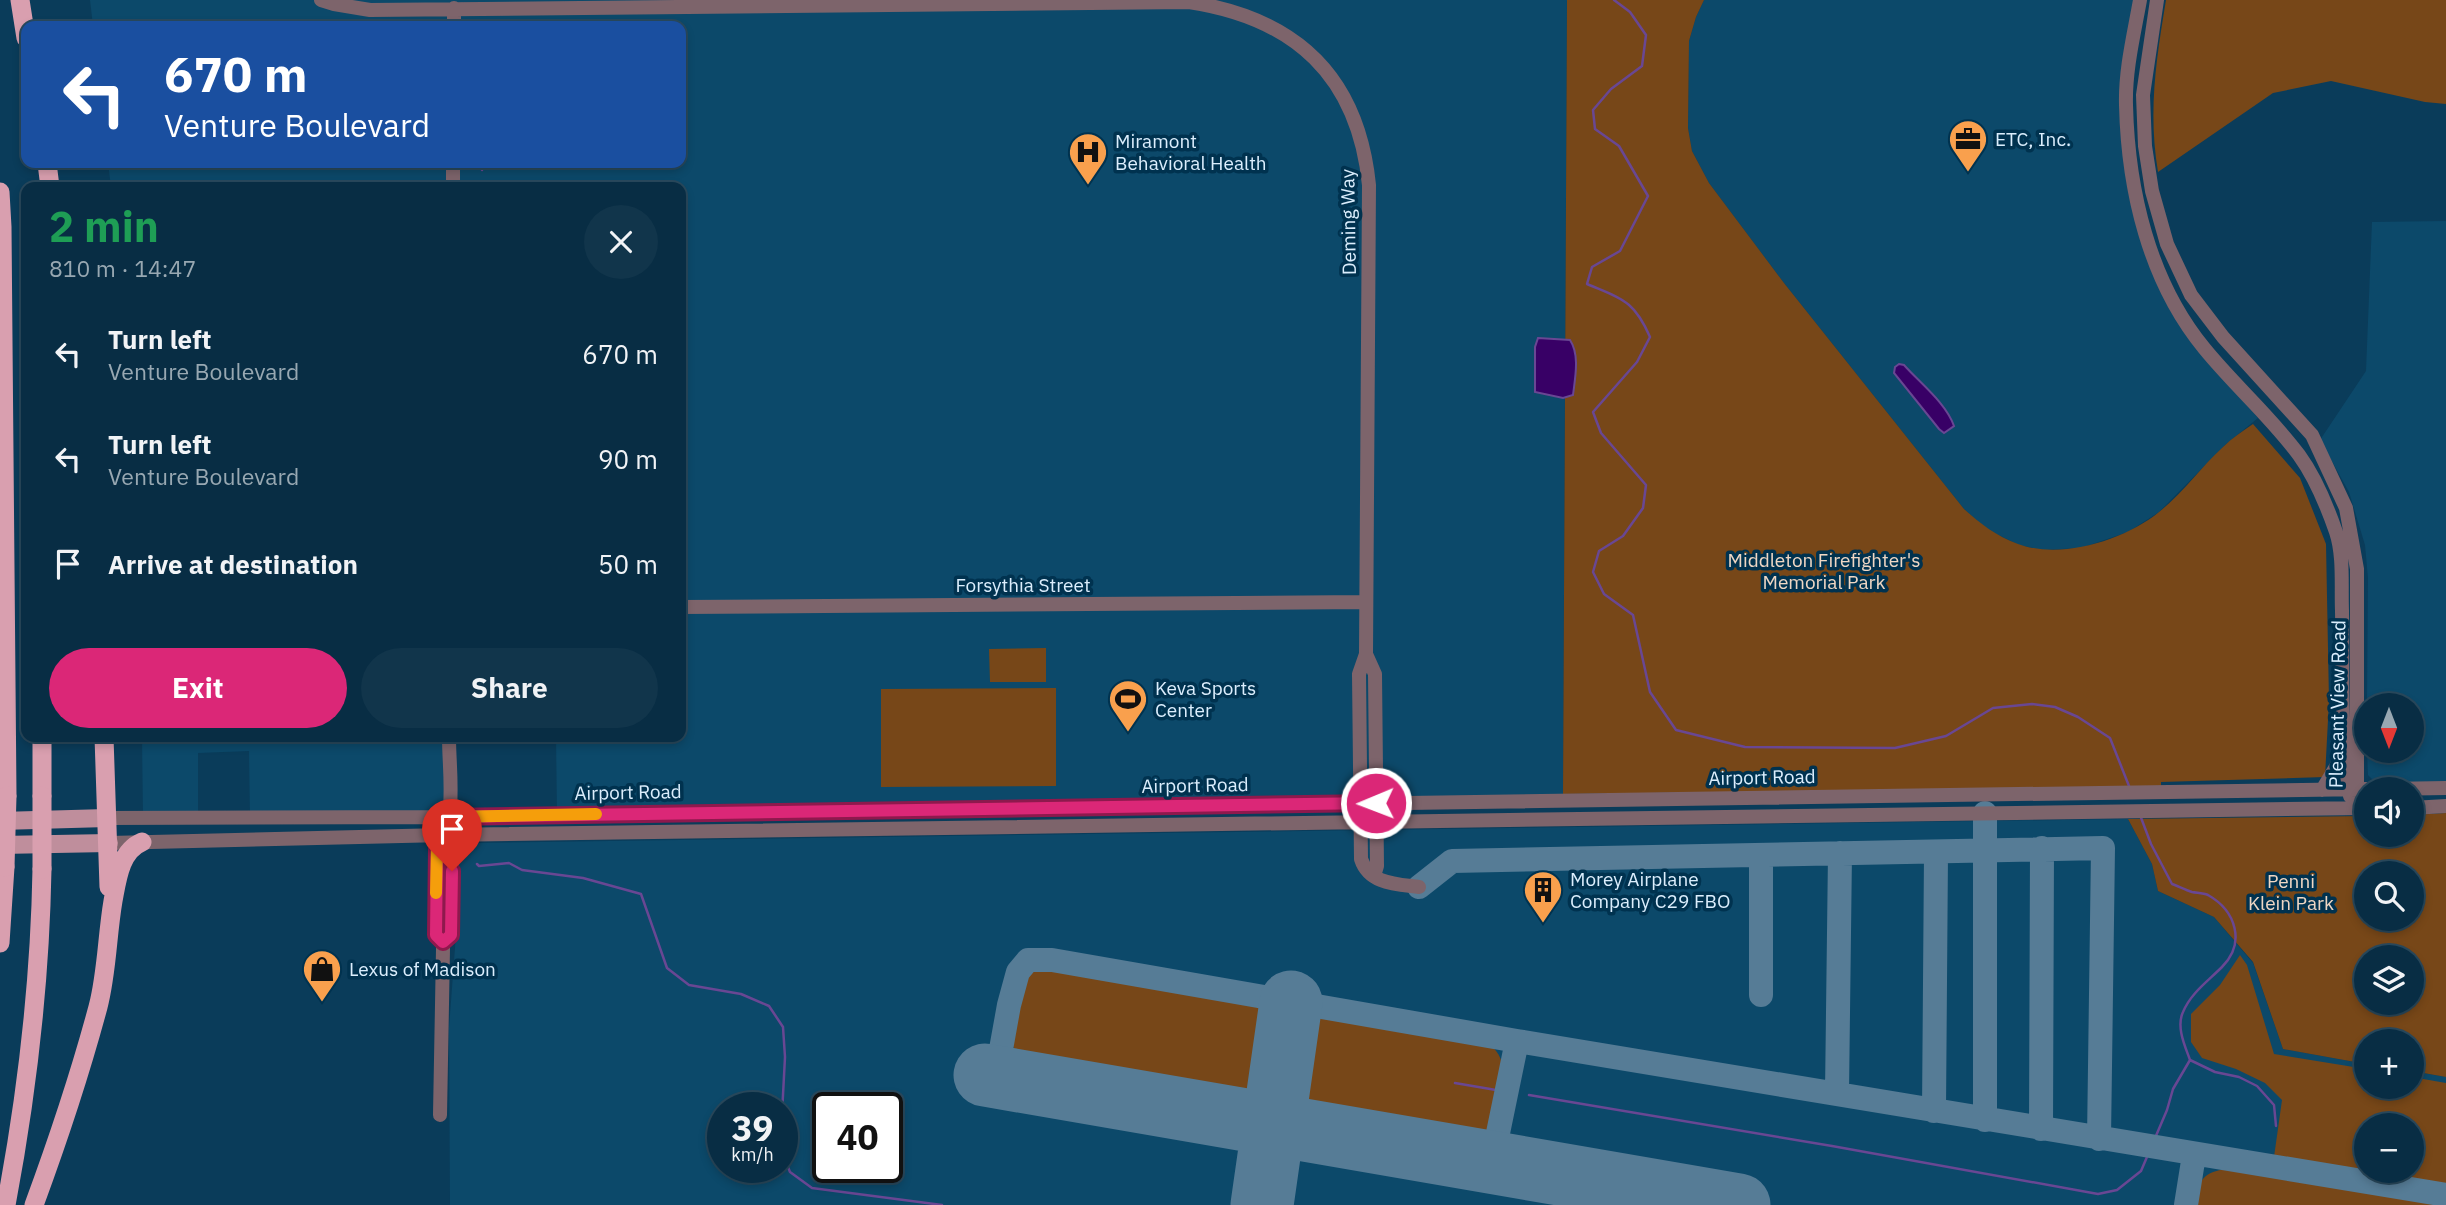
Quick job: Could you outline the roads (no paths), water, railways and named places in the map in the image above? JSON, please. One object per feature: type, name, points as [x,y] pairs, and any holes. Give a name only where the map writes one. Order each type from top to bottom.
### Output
[{"type":"highway","points":[[20,0],[23,21]]},
{"type":"highway","points":[[0,192],[6,796],[0,943]]},
{"type":"highway","points":[[0,252],[2,227]]},
{"type":"highway","points":[[6,1205],[33,1027],[41,946],[41,742]]},
{"type":"highway","points":[[104,742],[110,923]]},
{"type":"highway","points":[[34,1205],[99,1004],[120,871],[130,849],[142,842]]},
{"type":"main road","name":"Airport Road","points":[[0,821],[107,818]]},
{"type":"main road","name":"Airport Road","points":[[0,845],[109,843]]},
{"type":"street","name":"Deming Way","points":[[321,0],[334,5],[370,10],[1189,2],[1236,12],[1279,31],[1304,48],[1327,72],[1344,97],[1356,122],[1367,163],[1366,654],[1359,674],[1359,821],[1361,859],[1364,867],[1374,876],[1377,866],[1375,674],[1366,654]]},
{"type":"street","name":"Pleasant View Road","points":[[2140,0],[2128,67],[2126,104],[2132,174],[2152,260],[2174,304],[2202,347],[2300,456],[2321,495],[2337,534],[2341,570],[2344,735],[2354,777]]},
{"type":"street","name":"Pleasant View Road","points":[[2157,0],[2143,95],[2145,146],[2167,244],[2191,295],[2223,337],[2312,435],[2346,508],[2357,569],[2357,777]]},
{"type":"street","points":[[454,8],[454,21]]},
{"type":"street","name":"Forsythia Street","points":[[686,607],[1366,602]]},
{"type":"street","points":[[2322,790],[2340,760],[2344,735]]},
{"type":"street","points":[[440,1115],[443,942],[436,935],[436,881],[437,843],[444,835],[449,817],[449,742]]},
{"type":"street","points":[[2424,788],[2446,788]]},
{"type":"street","name":"Airport Road","points":[[107,818],[449,817],[2354,789]]},
{"type":"street","points":[[2424,807],[2446,806]]},
{"type":"street","name":"Airport Road","points":[[109,843],[444,835],[1359,821],[2354,809]]},
{"type":"street","points":[[1374,876],[1383,882],[1419,887]]},
{"type":"waterway","points":[[1614,0],[1630,12],[1646,35],[1642,66],[1611,89],[1593,110],[1595,129],[1619,146],[1648,196],[1620,251],[1592,267],[1587,284],[1626,302],[1638,315],[1650,337],[1637,362],[1593,412],[1601,433],[1646,485],[1643,508],[1623,536],[1599,551],[1593,572],[1604,594],[1633,615],[1650,692],[1676,730],[1745,747],[1895,748],[1946,736],[1993,708],[2032,704],[2055,707],[2078,717],[2110,738],[2129,786]]},
{"type":"waterway","points":[[2140,815],[2151,844],[2172,884],[2208,895],[2218,902],[2231,918],[2234,928],[2236,938],[2229,958],[2195,993],[2183,1012],[2181,1030],[2190,1060],[2215,1072],[2239,1077],[2257,1086],[2274,1105],[2276,1126]]},
{"type":"waterway","points":[[477,864],[509,863],[522,870],[583,878],[641,894],[667,968],[689,985],[741,994],[769,1006],[783,1027],[783,1092]]},
{"type":"waterway","points":[[1529,1095],[2098,1194],[2117,1190],[2141,1171],[2173,1089],[2190,1060]]},
{"type":"waterway","points":[[1455,1083],[1496,1090]]},
{"type":"waterway","points":[[798,1178],[812,1188],[942,1205]]},
{"type":"place","name":"ETC, Inc.","points":[[1968,173]]},
{"type":"place","name":"Miramont Behavioral Health","points":[[1088,186]]},
{"type":"place","name":"Keva Sports Center","points":[[1128,733]]},
{"type":"place","name":"Morey Airplane Company C29 FBO","points":[[1543,924]]},
{"type":"place","name":"Lexus of Madison","points":[[322,1003]]},
{"type":"park label","name":"Middleton Firefighter's Memorial Park","points":[[1824,571]]},
{"type":"park label","name":"Penni Klein Park","points":[[2291,892]]}]
